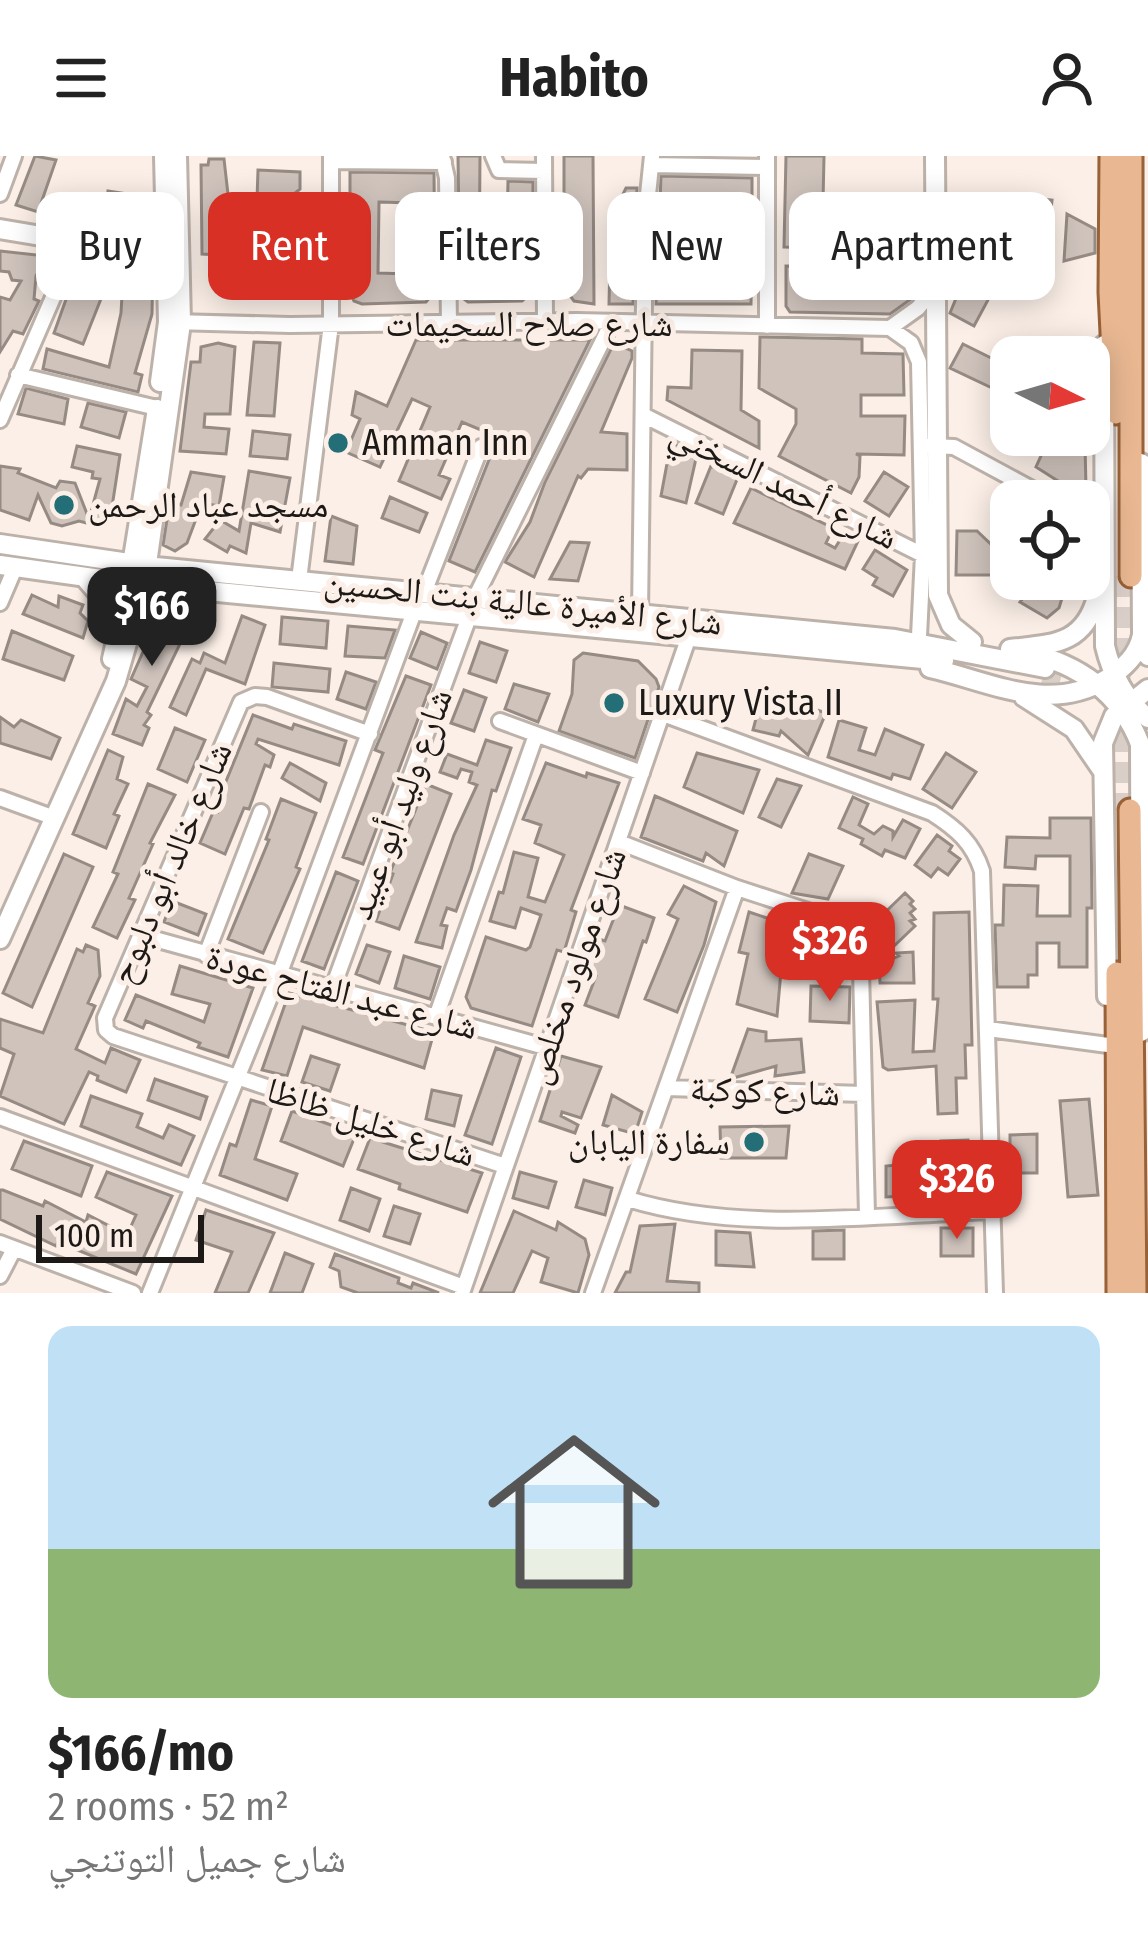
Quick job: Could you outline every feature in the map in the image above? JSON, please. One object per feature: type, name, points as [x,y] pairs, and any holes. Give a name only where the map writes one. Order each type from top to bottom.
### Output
[{"type":"main road","points":[[1112,156],[1110,292],[1118,576]]},
{"type":"main road","points":[[1118,576],[1132,279],[1131,156]]},
{"type":"main road","points":[[1118,1293],[1125,810]]},
{"type":"main road","points":[[1124,1078],[1141,1260],[1135,1293]]},
{"type":"street","points":[[0,194],[14,156]]},
{"type":"street","points":[[164,156],[167,192]]},
{"type":"street","points":[[175,192],[177,156]]},
{"type":"street","points":[[493,156],[499,170],[544,164],[545,321]]},
{"type":"street","points":[[935,156],[935,192]]},
{"type":"street","points":[[299,580],[331,324],[331,158],[443,159],[449,323]]},
{"type":"street","points":[[640,614],[645,224],[651,160],[767,161],[766,326]]},
{"type":"street","points":[[0,229],[36,235]]},
{"type":"street","points":[[1132,279],[1140,370],[1142,633],[1148,656]]},
{"type":"street","points":[[1098,480],[1110,292]]},
{"type":"street","points":[[0,419],[10,385],[50,300]]},
{"type":"street","points":[[0,939],[110,694],[138,574],[174,322],[173,300]]},
{"type":"street","points":[[924,300],[890,328],[911,343],[917,356],[929,446],[938,595],[951,625],[972,642]]},
{"type":"street","points":[[919,636],[935,300]]},
{"type":"street","name":"شارع صلاح السحيمات","points":[[174,322],[545,321],[890,328]]},
{"type":"street","points":[[110,694],[118,630],[138,574],[157,408],[174,322]]},
{"type":"street","points":[[476,596],[612,322]]},
{"type":"street","points":[[10,385],[157,408]]},
{"type":"street","name":"شارع أحمد السخني","points":[[645,416],[923,555]]},
{"type":"street","points":[[929,446],[954,448],[1014,480]]},
{"type":"street","points":[[424,590],[481,447]]},
{"type":"street","name":"شارع الأميرة عالية بنت الحسين","points":[[0,544],[138,574],[415,612],[688,639],[819,640]]},
{"type":"street","points":[[1110,553],[1118,576],[1105,646],[1138,737],[1142,784],[1141,1043],[1124,1078]]},
{"type":"street","points":[[0,603],[8,566]]},
{"type":"street","name":"شارع الأميرة عالية بنت الحسين","points":[[8,566],[85,578],[138,574],[424,590],[640,614],[1043,674]]},
{"type":"street","points":[[1010,649],[1053,643],[1082,629],[1118,576]]},
{"type":"street","points":[[85,578],[105,601],[118,630]]},
{"type":"street","points":[[150,1293],[279,975],[415,612]]},
{"type":"street","name":"شارع وليد أبو عبيد","points":[[332,990],[469,617]]},
{"type":"street","points":[[819,640],[1013,689],[1065,697],[1115,673],[1134,654],[1142,633]]},
{"type":"street","points":[[819,640],[919,636],[1053,658],[1077,668],[1148,718]]},
{"type":"street","name":"شارع مولود مخلص","points":[[463,1290],[688,639]]},
{"type":"street","points":[[1124,1078],[1108,1045],[1102,770],[1106,729],[1125,705],[1148,688]]},
{"type":"street","points":[[1013,689],[1074,729],[1102,770]]},
{"type":"street","name":"شارع خالد أبو دلبوح","points":[[237,1078],[113,1036],[106,1030],[105,1018],[241,702],[267,697],[370,734]]},
{"type":"street","points":[[663,714],[932,813],[954,827],[976,852],[982,871],[994,1293]]},
{"type":"street","points":[[500,721],[642,773]]},
{"type":"street","points":[[436,1017],[536,735]]},
{"type":"street","points":[[1142,784],[1148,757]]},
{"type":"street","points":[[0,799],[52,817]]},
{"type":"street","points":[[206,955],[261,812]]},
{"type":"street","points":[[619,842],[820,915],[850,939],[861,969],[867,1215]]},
{"type":"street","points":[[593,1293],[736,888]]},
{"type":"street","name":"شارع عبد الفتاح عودة","points":[[140,935],[545,1047]]},
{"type":"street","points":[[988,1029],[1108,1045]]},
{"type":"street","name":"شارع خليل ظاظا","points":[[237,1078],[505,1166]]},
{"type":"street","name":"شارع كوكبة","points":[[667,1088],[864,1094]]},
{"type":"street","points":[[0,1117],[463,1290]]},
{"type":"street","points":[[628,1199],[720,1217],[992,1211]]},
{"type":"street","points":[[0,1276],[7,1246],[133,1293]]},
{"type":"building","points":[[35,156],[56,160],[45,192],[36,192],[36,211],[16,205]]},
{"type":"building","points":[[458,156],[480,156],[480,192],[459,192]]},
{"type":"building","points":[[564,156],[593,156],[594,304],[573,300],[583,300],[583,192],[564,192]]},
{"type":"building","points":[[786,156],[824,156],[823,192],[789,192],[789,247],[784,247]]},
{"type":"building","points":[[209,159],[224,159],[228,192],[208,192],[208,254],[202,254],[201,165],[208,165]]},
{"type":"building","points":[[258,170],[300,172],[296,192],[257,192]]},
{"type":"building","points":[[350,172],[434,173],[434,192],[395,192],[395,202],[379,202],[378,273],[395,274],[395,300],[428,300],[354,301],[371,300],[371,192],[350,192]]},
{"type":"building","points":[[661,176],[752,178],[752,192],[660,192]]},
{"type":"building","points":[[508,181],[533,182],[533,192],[508,192]]},
{"type":"building","points":[[1067,214],[1095,229],[1095,253],[1064,261]]},
{"type":"building","points":[[0,251],[36,255],[34,299],[39,301],[23,334],[13,331],[0,352],[0,297],[10,300],[21,281],[0,271]]},
{"type":"building","points":[[786,266],[789,300],[910,300],[890,314],[790,312]]},
{"type":"building","points":[[66,300],[100,300],[83,344],[54,333]]},
{"type":"building","points":[[122,300],[152,300],[135,373],[142,375],[138,392],[43,369],[47,349],[109,367]]},
{"type":"building","points":[[609,300],[633,300],[633,304],[609,304]]},
{"type":"building","points":[[656,300],[751,300],[751,304],[656,304]]},
{"type":"building","points":[[955,300],[988,300],[974,326],[950,313]]},
{"type":"building","points":[[760,337],[862,339],[862,353],[903,354],[904,395],[861,395],[861,416],[905,416],[904,455],[856,454],[860,456],[859,477],[851,493],[779,456],[796,424],[796,409],[759,388]]},
{"type":"building","points":[[416,340],[590,340],[475,572],[449,561],[498,437],[462,422],[439,475],[450,479],[441,499],[399,481],[430,407],[412,399],[380,467],[346,452],[360,419],[352,415],[356,392],[387,406]]},
{"type":"building","points":[[254,342],[280,343],[274,416],[247,415]]},
{"type":"building","points":[[218,343],[235,347],[230,414],[205,414],[204,427],[229,429],[226,454],[180,451],[191,362],[200,362],[201,347]]},
{"type":"building","points":[[614,343],[632,351],[632,358],[601,432],[627,434],[627,470],[588,469],[578,476],[534,577],[505,562],[530,522]]},
{"type":"building","points":[[963,344],[990,358],[990,387],[950,368]]},
{"type":"building","points":[[692,350],[742,351],[741,410],[759,421],[759,448],[667,400],[668,387],[691,388]]},
{"type":"building","points":[[26,388],[68,399],[64,424],[18,414]]},
{"type":"building","points":[[88,403],[126,412],[119,438],[81,427]]},
{"type":"building","points":[[253,431],[290,435],[287,459],[250,456]]},
{"type":"building","points":[[671,442],[697,454],[686,503],[661,496]]},
{"type":"building","points":[[77,446],[120,455],[110,520],[102,527],[79,521],[62,526],[51,523],[38,495],[29,520],[0,510],[0,466],[20,469],[18,473],[56,488],[60,481],[75,483],[89,519],[100,479],[92,478],[93,472],[72,467]]},
{"type":"building","points":[[1041,456],[1085,456],[1086,480],[1056,480],[1036,467]]},
{"type":"building","points":[[711,466],[738,477],[723,514],[696,503]]},
{"type":"building","points":[[249,471],[290,478],[280,532],[251,523],[246,553],[230,546],[227,552],[205,539],[220,520],[239,531]]},
{"type":"building","points":[[191,472],[224,477],[219,506],[202,503],[187,543],[175,551],[163,545],[168,513],[172,503],[181,505]]},
{"type":"building","points":[[884,472],[908,487],[889,516],[865,501]]},
{"type":"building","points":[[751,488],[833,528],[826,543],[835,548],[845,532],[859,539],[845,569],[734,523]]},
{"type":"building","points":[[390,497],[427,513],[419,532],[382,518]]},
{"type":"building","points":[[331,516],[357,526],[353,564],[325,561]]},
{"type":"building","points":[[957,531],[977,531],[990,543],[990,575],[956,575]]},
{"type":"building","points":[[570,542],[589,543],[578,581],[550,579]]},
{"type":"building","points":[[875,550],[907,570],[893,596],[873,585],[877,578],[863,569]]},
{"type":"building","points":[[32,595],[58,607],[59,596],[83,605],[80,613],[88,621],[83,638],[23,614]]},
{"type":"building","points":[[154,600],[192,619],[147,712],[151,715],[144,725],[149,728],[142,745],[113,734],[126,699],[137,706],[147,687],[131,679],[154,627],[147,623]]},
{"type":"building","points":[[1022,600],[1061,600],[1047,618]]},
{"type":"building","points":[[242,616],[265,625],[245,684],[206,669],[186,715],[170,707],[192,659],[200,663],[204,653],[225,663]]},
{"type":"building","points":[[282,617],[328,621],[326,648],[280,644]]},
{"type":"building","points":[[348,626],[395,630],[385,658],[345,656]]},
{"type":"building","points":[[12,631],[73,656],[64,680],[3,659]]},
{"type":"building","points":[[421,632],[447,643],[437,669],[410,658]]},
{"type":"building","points":[[480,642],[507,651],[496,682],[469,673]]},
{"type":"building","name":"Luxury Vista II","points":[[583,653],[638,661],[656,679],[659,687],[635,758],[559,731],[572,694],[574,660]]},
{"type":"building","points":[[274,663],[330,669],[328,692],[272,687]]},
{"type":"building","points":[[346,672],[376,682],[366,709],[337,699]]},
{"type":"building","points":[[406,676],[431,685],[363,864],[343,857],[383,753],[375,750]]},
{"type":"building","points":[[514,684],[549,694],[538,722],[505,709]]},
{"type":"building","points":[[464,690],[486,698],[474,731],[451,723]]},
{"type":"building","points":[[763,692],[826,713],[808,755],[781,731],[779,736],[753,730]]},
{"type":"building","points":[[253,715],[346,741],[339,765],[258,739],[256,744],[274,755],[270,767],[265,765],[225,854],[200,843],[224,798],[220,796]]},
{"type":"building","points":[[0,717],[14,727],[21,720],[60,738],[51,759],[0,743]]},
{"type":"building","points":[[839,720],[866,728],[859,750],[875,755],[885,729],[923,745],[910,779],[893,774],[891,779],[828,757]]},
{"type":"building","points":[[175,728],[205,740],[187,782],[158,769]]},
{"type":"building","points":[[486,740],[511,748],[496,791],[492,790],[471,870],[456,911],[447,908],[441,925],[447,926],[442,948],[416,942],[477,785],[469,782],[472,772],[461,769],[457,778],[440,772],[447,754],[477,765]]},
{"type":"building","points":[[108,750],[123,757],[117,779],[128,784],[106,848],[73,834]]},
{"type":"building","points":[[697,753],[759,770],[743,813],[684,787]]},
{"type":"building","points":[[946,753],[976,772],[952,808],[923,789]]},
{"type":"building","points":[[290,763],[326,783],[320,801],[282,778]]},
{"type":"building","points":[[546,763],[619,783],[571,910],[576,912],[564,952],[557,950],[532,1026],[471,1008],[466,997],[486,937],[526,950],[541,915],[521,908],[515,928],[490,921],[514,852],[538,858],[528,897],[545,902],[564,855],[535,843],[541,825],[523,819]]},
{"type":"building","points":[[777,779],[801,786],[781,827],[759,817]]},
{"type":"building","points":[[148,784],[175,795],[150,843],[129,898],[135,900],[117,938],[93,927],[118,874],[113,872]]},
{"type":"building","points":[[426,784],[451,794],[399,929],[376,921]]},
{"type":"building","points":[[655,796],[737,831],[724,866],[706,853],[703,861],[641,837]]},
{"type":"building","points":[[853,797],[868,804],[859,825],[874,834],[883,826],[893,831],[893,837],[903,820],[920,829],[905,858],[885,850],[882,856],[861,844],[863,839],[839,828]]},
{"type":"building","points":[[281,799],[316,813],[296,867],[300,869],[263,953],[228,939]]},
{"type":"building","points":[[1050,818],[1091,818],[1087,967],[1059,967],[1059,943],[1037,943],[1037,975],[1028,975],[1028,987],[997,987],[995,925],[1003,925],[1004,885],[1038,886],[1037,916],[1070,916],[1070,856],[1036,856],[1035,869],[1005,867],[1007,837],[1050,838]]},
{"type":"building","points":[[937,835],[960,859],[948,875],[938,868],[931,877],[915,865]]},
{"type":"building","points":[[64,854],[93,867],[32,1007],[3,993]]},
{"type":"building","points":[[809,854],[843,866],[828,899],[792,893]]},
{"type":"building","points":[[336,872],[358,881],[324,969],[302,961]]},
{"type":"building","points":[[684,886],[716,902],[677,1012],[645,999],[678,919],[668,914]]},
{"type":"building","points":[[905,893],[913,901],[910,904],[915,909],[910,913],[915,919],[910,921],[915,926],[892,948],[871,926]]},
{"type":"building","points":[[172,901],[206,914],[198,935],[164,922]]},
{"type":"building","points":[[619,905],[654,918],[618,1017],[585,1005],[596,976],[588,974],[599,939],[605,941]]},
{"type":"building","points":[[749,912],[797,928],[790,961],[782,960],[777,1016],[737,1004],[748,954],[739,952]]},
{"type":"building","points":[[969,912],[972,1045],[965,1045],[966,1078],[956,1078],[957,1113],[938,1114],[936,1066],[883,1067],[877,1002],[915,1000],[913,1052],[934,1051],[938,999],[933,999],[934,913]]},
{"type":"building","points":[[86,945],[98,950],[100,976],[88,1003],[95,1006],[76,1049],[105,1063],[111,1048],[140,1060],[126,1092],[89,1072],[64,1124],[0,1096],[14,1054],[0,1048],[0,1019],[43,1033],[77,949],[83,952]]},
{"type":"building","points":[[367,945],[390,952],[379,983],[356,974]]},
{"type":"building","points":[[913,952],[914,983],[880,983],[879,964],[899,956],[896,953]]},
{"type":"building","points":[[404,956],[440,967],[430,999],[395,988]]},
{"type":"building","points":[[180,966],[253,988],[228,1057],[146,1021],[143,1028],[125,1020],[136,995],[204,1022],[210,1004],[172,994]]},
{"type":"building","points":[[811,986],[850,987],[849,1023],[810,1021]]},
{"type":"building","points":[[289,993],[434,1032],[424,1068],[303,1027],[287,1076],[262,1070]]},
{"type":"building","points":[[748,1029],[766,1032],[766,1041],[801,1039],[804,1072],[775,1076],[776,1066],[730,1079]]},
{"type":"building","points":[[496,1048],[521,1057],[492,1144],[465,1135]]},
{"type":"building","points":[[311,1056],[339,1065],[330,1091],[302,1082]]},
{"type":"building","points":[[561,1056],[601,1067],[581,1118],[562,1112],[561,1116],[578,1125],[575,1133],[540,1121]]},
{"type":"building","points":[[155,1079],[207,1097],[200,1119],[148,1100]]},
{"type":"building","points":[[432,1090],[461,1096],[454,1126],[426,1119]]},
{"type":"building","points":[[612,1095],[642,1112],[635,1134],[603,1125]]},
{"type":"building","points":[[91,1096],[142,1114],[137,1127],[163,1138],[169,1125],[194,1136],[181,1165],[81,1126]]},
{"type":"building","points":[[1089,1099],[1098,1195],[1068,1197],[1060,1101]]},
{"type":"building","points":[[251,1100],[272,1106],[255,1159],[297,1174],[287,1200],[220,1175],[230,1144],[236,1146]]},
{"type":"building","points":[[292,1111],[356,1134],[343,1166],[281,1141]]},
{"type":"building","name":"سفارة اليابان","points":[[789,1126],[786,1158],[721,1158],[720,1127]]},
{"type":"building","points":[[1037,1134],[1037,1173],[1010,1173],[1010,1135]]},
{"type":"building","points":[[370,1138],[482,1173],[467,1212],[358,1169]]},
{"type":"building","points":[[968,1140],[969,1185],[952,1194],[886,1197],[886,1166],[942,1161],[941,1141]]},
{"type":"building","points":[[24,1141],[92,1166],[81,1196],[12,1169]]},
{"type":"building","points":[[107,1172],[172,1196],[136,1274],[58,1242],[56,1246],[0,1219],[3,1190],[43,1206],[45,1201],[86,1222],[88,1215],[127,1235],[136,1215],[96,1197]]},
{"type":"building","points":[[520,1172],[556,1182],[548,1208],[513,1198]]},
{"type":"building","points":[[584,1180],[612,1188],[605,1215],[576,1207]]},
{"type":"building","points":[[351,1188],[380,1199],[369,1231],[340,1220]]},
{"type":"building","points":[[394,1206],[420,1214],[410,1244],[384,1236]]},
{"type":"building","points":[[206,1210],[274,1233],[248,1293],[215,1293],[232,1252],[196,1240]]},
{"type":"building","points":[[514,1211],[556,1230],[558,1222],[585,1239],[589,1255],[578,1293],[541,1282],[548,1258],[532,1251],[513,1293],[480,1293]]},
{"type":"building","points":[[675,1224],[667,1281],[699,1283],[699,1293],[615,1293],[630,1272],[640,1226]]},
{"type":"building","points":[[941,1228],[973,1228],[973,1256],[941,1256]]},
{"type":"building","points":[[844,1230],[844,1259],[813,1259],[813,1231]]},
{"type":"building","points":[[716,1231],[750,1233],[754,1267],[716,1265]]},
{"type":"building","points":[[285,1253],[313,1264],[302,1293],[270,1293]]},
{"type":"building","points":[[335,1254],[399,1278],[398,1283],[411,1288],[413,1283],[439,1293],[358,1293],[341,1287],[339,1271],[330,1267]]},
{"type":"tunnel","points":[[1120,576],[1120,810]]},
{"type":"tunnel","points":[[1042,680],[1084,689]]},
{"type":"place","name":"Amman Inn","points":[[338,443]]},
{"type":"place","name":"مسجد عباد الرحمن","points":[[64,505]]},
{"type":"place","name":"Luxury Vista II","points":[[614,703]]},
{"type":"place","name":"سفارة اليابان","points":[[754,1142]]}]
